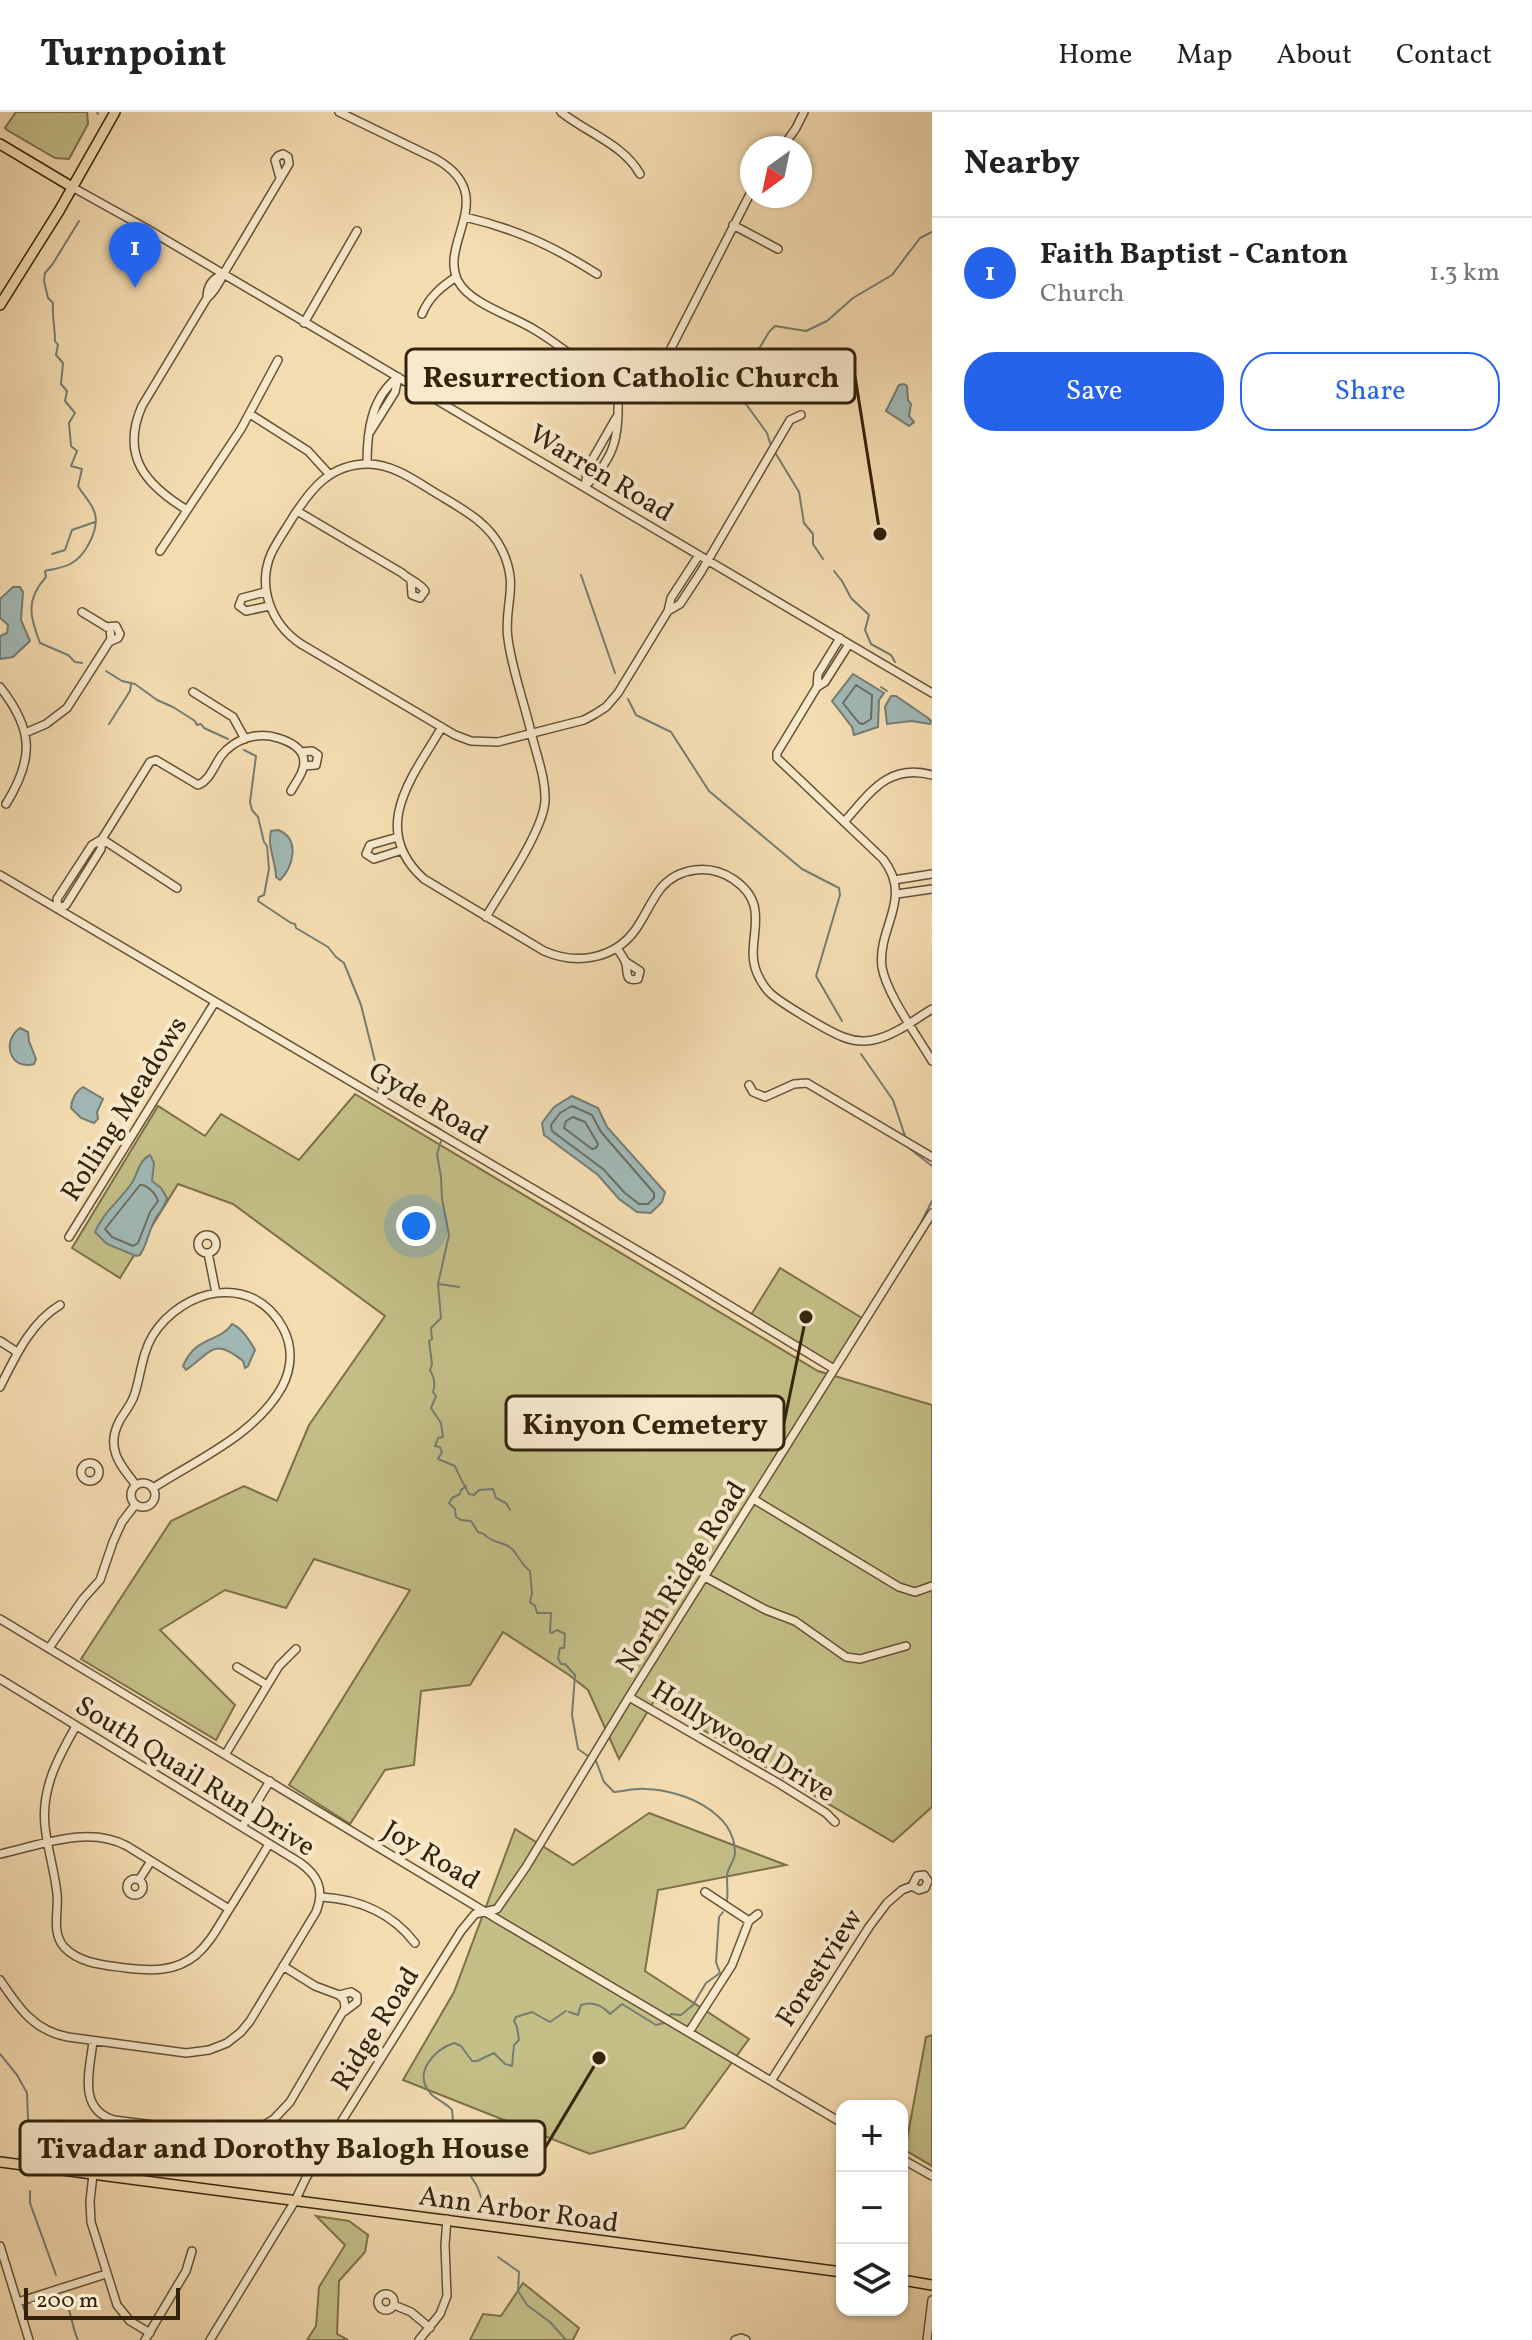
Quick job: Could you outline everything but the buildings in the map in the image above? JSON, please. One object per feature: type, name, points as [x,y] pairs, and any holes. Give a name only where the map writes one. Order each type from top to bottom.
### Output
[{"type":"main road","points":[[0,305],[115,112]]},
{"type":"main road","name":"Warren Road","points":[[0,144],[72,187]]},
{"type":"main road","name":"Ann Arbor Road","points":[[0,2162],[836,2271]]},
{"type":"main road","points":[[908,2281],[932,2285]]},
{"type":"street","points":[[339,112],[436,159],[458,178],[466,203],[454,256],[456,277],[463,289],[534,329],[602,374],[618,380],[643,377],[664,362],[742,208]]},
{"type":"street","points":[[561,112],[618,149],[632,160],[640,174]]},
{"type":"street","points":[[790,136],[804,112]]},
{"type":"street","points":[[187,510],[160,493],[144,474],[136,453],[135,428],[142,406],[280,178]]},
{"type":"street","name":"Warren Road","points":[[72,187],[932,693]]},
{"type":"street","points":[[465,217],[528,235],[597,274]]},
{"type":"street","points":[[733,225],[778,249]]},
{"type":"street","points":[[304,323],[357,231]]},
{"type":"street","points":[[422,314],[435,293],[456,277]]},
{"type":"street","points":[[160,551],[250,414],[278,360]]},
{"type":"street","points":[[367,464],[371,417],[386,387],[398,377]]},
{"type":"street","points":[[584,487],[600,473],[616,443],[618,380]]},
{"type":"street","points":[[250,414],[308,451],[329,474]]},
{"type":"street","points":[[668,611],[680,604],[790,420],[801,415]]},
{"type":"street","points":[[584,487],[588,467],[617,416]]},
{"type":"street","points":[[486,917],[536,831],[543,813],[545,786],[532,733],[508,642],[511,580],[498,542],[477,519],[455,504],[397,471],[367,464],[329,474],[312,489],[270,556],[266,589],[269,606],[280,625],[295,640],[442,727],[462,738],[481,743],[498,742],[532,733],[584,720],[606,707],[623,686],[668,611],[671,598],[699,555]]},
{"type":"street","points":[[297,511],[411,581]]},
{"type":"street","points":[[266,589],[242,598],[239,606],[246,611],[269,606]]},
{"type":"street","points":[[25,733],[46,724],[67,708],[109,642],[112,632],[82,612]]},
{"type":"street","points":[[817,687],[818,674],[840,638]]},
{"type":"street","points":[[849,644],[825,682],[817,687],[777,753],[777,758],[883,859],[894,880],[897,894],[881,954],[884,977],[932,1061]]},
{"type":"street","points":[[0,687],[25,733],[27,755],[24,771],[6,804]]},
{"type":"street","points":[[193,692],[233,717],[245,739]]},
{"type":"street","points":[[0,704],[8,700]]},
{"type":"street","points":[[442,727],[401,797],[397,818],[402,850],[410,865],[424,879],[544,951],[561,957],[591,958],[617,948],[635,930],[669,880],[688,871],[710,870],[733,879],[752,902],[756,916],[754,962],[757,974],[769,992],[848,1039],[866,1041],[882,1038],[932,1009]]},
{"type":"street","points":[[58,909],[57,899],[92,845],[102,839],[150,762],[156,760],[198,785],[205,782],[228,748],[245,739],[268,735],[290,742],[301,752],[304,766],[291,791]]},
{"type":"street","points":[[301,752],[312,751],[318,755],[316,765],[304,766]]},
{"type":"street","points":[[844,822],[880,782],[892,775],[919,771],[932,775]]},
{"type":"street","points":[[398,837],[370,845],[366,854],[374,859],[402,850]]},
{"type":"street","points":[[102,839],[177,888]]},
{"type":"street","points":[[894,880],[932,874]]},
{"type":"street","name":"Gyde Road","points":[[0,875],[834,1369]]},
{"type":"street","points":[[897,894],[932,889]]},
{"type":"street","points":[[617,948],[626,962]]},
{"type":"street","name":"Rolling Meadows","points":[[69,1237],[215,1002]]},
{"type":"street","points":[[749,1085],[753,1092],[765,1097],[794,1084],[807,1083],[932,1157]]},
{"type":"street","name":"North Ridge Road","points":[[484,1911],[497,1909],[526,1867],[931,1215]]},
{"type":"street","points":[[208,1253],[216,1293]]},
{"type":"street","points":[[136,1485],[117,1460],[113,1444],[116,1429],[136,1392],[144,1355],[154,1335],[169,1317],[187,1303],[216,1293],[252,1297],[274,1314],[289,1340],[291,1356],[287,1376],[274,1398],[233,1439],[153,1488]]},
{"type":"street","points":[[0,1387],[17,1352],[48,1312],[60,1305]]},
{"type":"street","points":[[0,1341],[17,1352]]},
{"type":"street","points":[[98,1468],[117,1460]]},
{"type":"street","points":[[145,1483],[153,1488],[156,1498],[150,1506],[135,1505],[131,1492],[136,1485],[145,1483]]},
{"type":"street","points":[[755,1500],[899,1587],[915,1592],[932,1586]]},
{"type":"street","points":[[49,1648],[100,1580],[122,1522],[135,1505]]},
{"type":"street","points":[[705,1577],[766,1610],[795,1621],[846,1657],[864,1658],[906,1646]]},
{"type":"street","name":"Joy Road","points":[[0,1619],[836,2119]]},
{"type":"street","points":[[225,1755],[267,1685],[287,1656],[296,1649]]},
{"type":"street","points":[[237,1667],[267,1685]]},
{"type":"street","name":"South Quail Run Drive","points":[[0,1679],[311,1871],[319,1883],[321,1897],[344,1898],[360,1903],[404,1929],[415,1943]]},
{"type":"street","name":"Hollywood Drive","points":[[629,1697],[778,1783],[835,1822]]},
{"type":"street","points":[[76,1726],[56,1760],[47,1786],[44,1813],[57,1893],[58,1936],[66,1949],[89,1962],[149,1970],[177,1966],[191,1959],[204,1948],[269,1844]]},
{"type":"street","points":[[242,1827],[270,1781]]},
{"type":"street","points":[[0,1854],[80,1836],[101,1837],[121,1843],[229,1909]]},
{"type":"street","points":[[139,1880],[151,1861]]},
{"type":"street","name":"Forestview","points":[[771,2081],[869,1927],[887,1903],[912,1886]]},
{"type":"street","points":[[705,1892],[749,1921]]},
{"type":"street","points":[[0,1980],[26,2016],[43,2029],[62,2036],[186,2053],[217,2048],[246,2026],[316,1912],[321,1897]]},
{"type":"street","name":"Ridge Road","points":[[210,2340],[306,2178],[461,1931],[475,1914],[484,1911]]},
{"type":"street","points":[[689,2032],[732,1965],[749,1921],[758,1914]]},
{"type":"street","points":[[283,1966],[315,1986],[339,1995],[344,2000],[345,2011]]},
{"type":"street","points":[[93,2041],[88,2093],[95,2108],[108,2118],[224,2134],[246,2133],[274,2119],[290,2102],[345,2011],[357,2002],[357,1996],[351,1992],[339,1995]]},
{"type":"street","points":[[0,2001],[10,1995]]},
{"type":"street","points":[[108,2118],[97,2148],[90,2201],[91,2222],[120,2311],[148,2336],[186,2271],[192,2251]]},
{"type":"street","points":[[246,2133],[256,2143],[267,2142],[275,2134],[274,2119]]},
{"type":"street","points":[[908,2162],[932,2176]]},
{"type":"street","points":[[419,2340],[442,2310],[447,2296],[447,2219]]},
{"type":"street","points":[[0,2246],[29,2340]]},
{"type":"street","points":[[18,2302],[106,2274]]},
{"type":"street","points":[[927,2340],[932,2300]]},
{"type":"street","points":[[394,2305],[411,2312],[430,2328]]},
{"type":"street","points":[[735,2340],[746,2340]]},
{"type":"shaded area","points":[[16,112],[87,112],[88,124],[69,159],[55,158],[5,128]]},
{"type":"shaded area","points":[[355,1094],[818,1371],[932,1405],[932,1807],[893,1842],[654,1701],[619,1759],[588,1690],[503,1632],[470,1685],[421,1691],[414,1765],[385,1770],[350,1824],[289,1785],[410,1590],[314,1559],[286,1608],[225,1590],[160,1630],[235,1705],[216,1740],[81,1659],[171,1521],[244,1486],[277,1501],[309,1425],[385,1316],[233,1204],[178,1184],[120,1278],[72,1248],[158,1106],[205,1136],[221,1114],[299,1160]]},
{"type":"shaded area","points":[[780,1268],[862,1318],[833,1366],[751,1315]]},
{"type":"shaded area","points":[[649,1813],[786,1865],[658,1890],[645,1971],[749,2039],[684,2128],[590,2154],[403,2080],[454,1992],[515,1829],[573,1865]]},
{"type":"shaded area","points":[[932,2035],[932,2166],[908,2152],[908,2134],[926,2037]]},
{"type":"shaded area","points":[[316,2216],[349,2221],[368,2235],[365,2252],[339,2281],[337,2334],[348,2340],[307,2340],[316,2326],[319,2287],[345,2245]]},
{"type":"shaded area","points":[[523,2283],[579,2328],[573,2340],[470,2340],[483,2314],[501,2316]]},
{"type":"water","points":[[904,384],[911,404],[909,416],[914,422],[909,426],[886,411],[899,385]]},
{"type":"water","points":[[13,587],[20,587],[23,592],[21,620],[30,641],[13,657],[0,659],[0,636],[7,633],[8,625],[0,618],[0,599]]},
{"type":"water","points":[[853,674],[884,693],[879,700],[878,727],[854,735],[852,727],[832,701]]},
{"type":"water","points":[[891,696],[896,696],[928,718],[930,724],[911,721],[887,724],[885,707]]},
{"type":"water","points":[[278,830],[290,839],[292,846],[289,868],[280,880],[276,877],[270,843],[271,831]]},
{"type":"water","points":[[20,1028],[28,1032],[36,1059],[34,1064],[19,1063],[11,1054],[11,1040]]},
{"type":"water","points":[[83,1087],[103,1099],[94,1123],[81,1118],[71,1108],[74,1096]]},
{"type":"water","points":[[572,1096],[598,1108],[607,1127],[665,1192],[662,1202],[651,1213],[637,1212],[619,1199],[598,1175],[544,1135],[542,1123],[554,1107]]},
{"type":"water","points":[[150,1155],[154,1163],[152,1181],[167,1198],[143,1250],[136,1256],[107,1244],[95,1232]]},
{"type":"water","points":[[232,1324],[255,1350],[248,1366],[245,1368],[243,1361],[219,1349],[208,1353],[186,1370],[183,1366],[194,1349]]},
{"type":"waterway","points":[[79,221],[45,273],[44,281],[48,298],[53,303],[55,341],[58,345],[56,355],[63,363],[61,384],[67,391],[65,401],[75,413],[69,423],[71,446],[77,451],[71,466],[82,469],[78,486],[94,510],[96,520],[93,535],[76,560],[45,571],[46,577],[35,593],[31,609],[40,643],[82,663]]},
{"type":"waterway","points":[[770,443],[767,433],[735,389],[769,332],[775,326],[806,331],[827,321],[853,298],[892,275],[920,238],[932,232]]},
{"type":"waterway","points":[[776,454],[799,492],[804,523],[813,534],[813,544],[823,559]]},
{"type":"waterway","points":[[52,554],[65,550],[72,530],[95,522]]},
{"type":"waterway","points":[[834,571],[851,598],[869,615],[865,630],[871,644],[891,655],[895,662]]},
{"type":"waterway","points":[[581,575],[615,673]]},
{"type":"waterway","points":[[106,671],[122,681],[135,684],[197,725],[201,724],[228,739]]},
{"type":"waterway","points":[[109,724],[130,691],[131,684]]},
{"type":"waterway","points":[[881,687],[887,691]]},
{"type":"waterway","points":[[628,699],[636,715],[671,732],[709,791],[802,869],[839,888],[840,895],[816,976],[842,1021]]},
{"type":"waterway","points":[[244,750],[256,756],[250,802],[267,846],[269,869],[264,895],[258,901],[328,947],[344,963],[361,1005],[380,1095]]},
{"type":"waterway","points":[[861,1054],[893,1100],[905,1136]]},
{"type":"waterway","points":[[410,1112],[423,1120]]},
{"type":"waterway","points":[[429,1123],[440,1129]]},
{"type":"waterway","points":[[441,1141],[437,1154],[449,1235],[438,1284],[441,1318],[431,1328],[432,1339],[429,1341],[430,1370],[436,1396],[431,1408],[441,1423],[443,1437],[438,1438],[435,1446],[440,1447],[442,1452],[438,1459],[455,1466],[469,1494],[493,1489],[496,1498],[506,1503],[510,1510]]},
{"type":"waterway","points":[[909,1148],[932,1166]]},
{"type":"waterway","points":[[921,1223],[932,1201]]},
{"type":"waterway","points":[[439,1284],[459,1287]]},
{"type":"waterway","points":[[466,1486],[449,1503],[455,1509],[456,1517],[471,1521],[478,1532],[513,1550],[530,1571],[530,1602],[537,1613],[551,1613],[550,1632],[557,1630],[565,1634],[564,1648],[560,1648],[558,1658],[575,1675],[572,1715],[578,1749],[588,1756]]},
{"type":"waterway","points":[[596,1761],[604,1782],[614,1792],[642,1789],[675,1794],[704,1806],[726,1825],[733,1838],[735,1853],[727,1873],[727,1901]]},
{"type":"waterway","points":[[569,2012],[578,2015],[581,2005],[589,2003],[600,2006],[610,2014],[622,2004],[656,2025],[664,2023],[671,2014],[681,2015],[693,2005],[706,1983],[720,1973],[716,1962],[719,1917],[723,1912]]},
{"type":"waterway","points":[[488,2216],[477,2186],[456,2153],[452,2110],[431,2094],[426,2086],[425,2070],[439,2051],[454,2043],[461,2046],[472,2061],[494,2053],[505,2064],[512,2066],[514,2045],[519,2040],[514,2021],[516,2017],[532,2012],[550,2022],[566,2011]]},
{"type":"waterway","points":[[0,2054],[27,2093],[29,2144]]},
{"type":"waterway","points":[[30,2191],[30,2203],[56,2275]]},
{"type":"waterway","points":[[498,2257],[519,2272],[518,2291],[527,2305],[550,2322],[566,2340]]},
{"type":"waterway","points":[[64,2301],[78,2340]]},
{"type":"place","name":"Faith Baptist - Canton","points":[[135,288]]},
{"type":"place","name":"Resurrection Catholic Church","points":[[880,534]]},
{"type":"place","name":"Kinyon Cemetery","points":[[806,1317]]},
{"type":"place","name":"Tivadar and Dorothy Balogh House","points":[[599,2058]]}]
